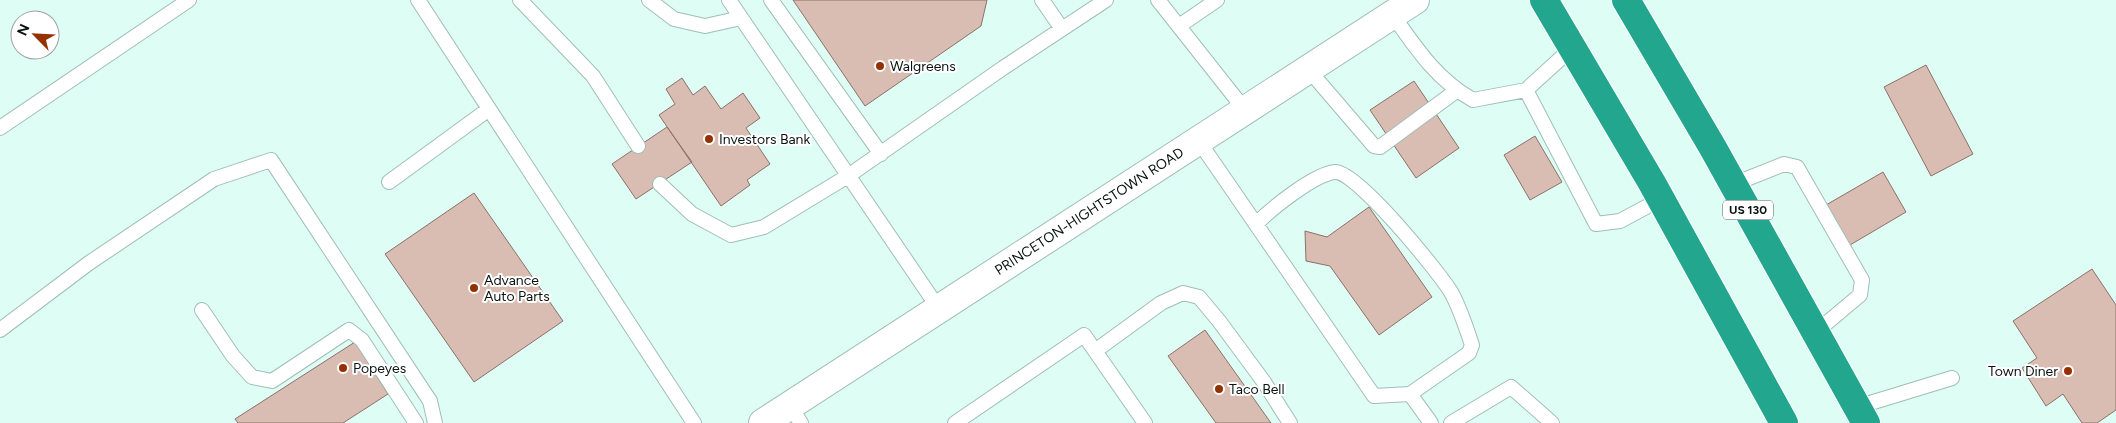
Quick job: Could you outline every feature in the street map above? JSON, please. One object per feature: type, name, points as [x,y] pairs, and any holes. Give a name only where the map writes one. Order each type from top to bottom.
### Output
[{"type":"highway","points":[[1544,0],[1661,199],[1784,423]]},
{"type":"highway","name":"US 130","points":[[1626,0],[1734,184],[1862,415]]},
{"type":"main road","name":"PRINCETON-HIGHTSTOWN ROAD","points":[[763,423],[795,414],[939,309],[1415,0]]},
{"type":"lane","points":[[0,128],[189,0]]},
{"type":"lane","points":[[418,0],[694,423]]},
{"type":"lane","points":[[520,0],[593,76],[638,146]]},
{"type":"lane","points":[[649,0],[674,19],[705,26],[741,18]]},
{"type":"lane","points":[[729,0],[939,309]]},
{"type":"lane","points":[[771,0],[881,154]]},
{"type":"lane","points":[[1042,0],[1062,29]]},
{"type":"lane","points":[[660,184],[692,214],[731,235],[764,227],[848,176],[1106,0]]},
{"type":"lane","points":[[1158,0],[1245,110]]},
{"type":"lane","points":[[1179,26],[1217,0]]},
{"type":"lane","points":[[1392,14],[1433,71],[1456,91],[1472,100],[1526,90],[1572,48]]},
{"type":"lane","points":[[1308,69],[1374,146],[1380,147],[1456,91]]},
{"type":"lane","points":[[1526,90],[1596,224],[1620,221],[1661,199]]},
{"type":"lane","points":[[389,182],[489,109]]},
{"type":"lane","points":[[1198,140],[1374,396],[1410,394],[1456,364],[1469,353],[1472,345],[1451,292],[1374,199],[1344,174],[1335,172],[1312,182],[1275,206],[1256,224]]},
{"type":"lane","points":[[0,330],[89,263],[214,179],[271,160],[430,400],[435,423]]},
{"type":"lane","points":[[1734,184],[1784,164],[1797,167],[1862,280],[1860,295],[1816,332]]},
{"type":"lane","points":[[1095,351],[1161,303],[1183,293],[1199,297],[1219,320],[1264,382],[1290,423]]},
{"type":"lane","points":[[202,310],[234,356],[252,377],[272,381],[348,330],[362,340],[416,423]]},
{"type":"lane","points":[[955,423],[1084,335],[1145,423]]},
{"type":"lane","points":[[1862,415],[1952,378]]},
{"type":"lane","points":[[1451,423],[1511,387],[1552,423]]},
{"type":"lane","points":[[1410,394],[1431,423]]},
{"type":"building","name":"Walgreens","points":[[793,0],[987,0],[981,26],[865,106]]},
{"type":"building","points":[[1926,65],[1973,154],[1931,176],[1884,87]]},
{"type":"building","points":[[682,78],[693,95],[705,86],[721,109],[743,93],[760,118],[746,128],[770,164],[747,180],[750,185],[721,206],[659,115],[675,104],[666,89]]},
{"type":"building","points":[[1414,81],[1459,148],[1416,178],[1370,110]]},
{"type":"building","points":[[667,127],[692,162],[636,199],[612,164]]},
{"type":"building","points":[[1535,136],[1562,182],[1530,200],[1504,155]]},
{"type":"building","points":[[1883,172],[1906,212],[1850,245],[1826,205]]},
{"type":"building","name":"Advance Auto Parts","points":[[474,193],[563,321],[474,382],[385,254]]},
{"type":"building","points":[[1369,207],[1432,297],[1379,335],[1330,266],[1306,261],[1305,231],[1327,237]]},
{"type":"building","points":[[2092,269],[2116,305],[2116,410],[2097,423],[2082,423],[2063,394],[2046,406],[2022,368],[2037,358],[2013,321]]},
{"type":"building","name":"Taco Bell","points":[[1205,330],[1271,423],[1216,423],[1168,356]]},
{"type":"building","name":"Popeyes","points":[[355,342],[388,394],[343,423],[238,423],[235,419]]},
{"type":"place","name":"Walgreens","points":[[880,66]]},
{"type":"place","name":"Investors Bank","points":[[709,139]]},
{"type":"place","name":"Advance Auto Parts","points":[[474,288]]},
{"type":"place","name":"Popeyes","points":[[343,368]]},
{"type":"place","name":"Town Diner","points":[[2068,371]]},
{"type":"place","name":"Taco Bell","points":[[1219,389]]}]
